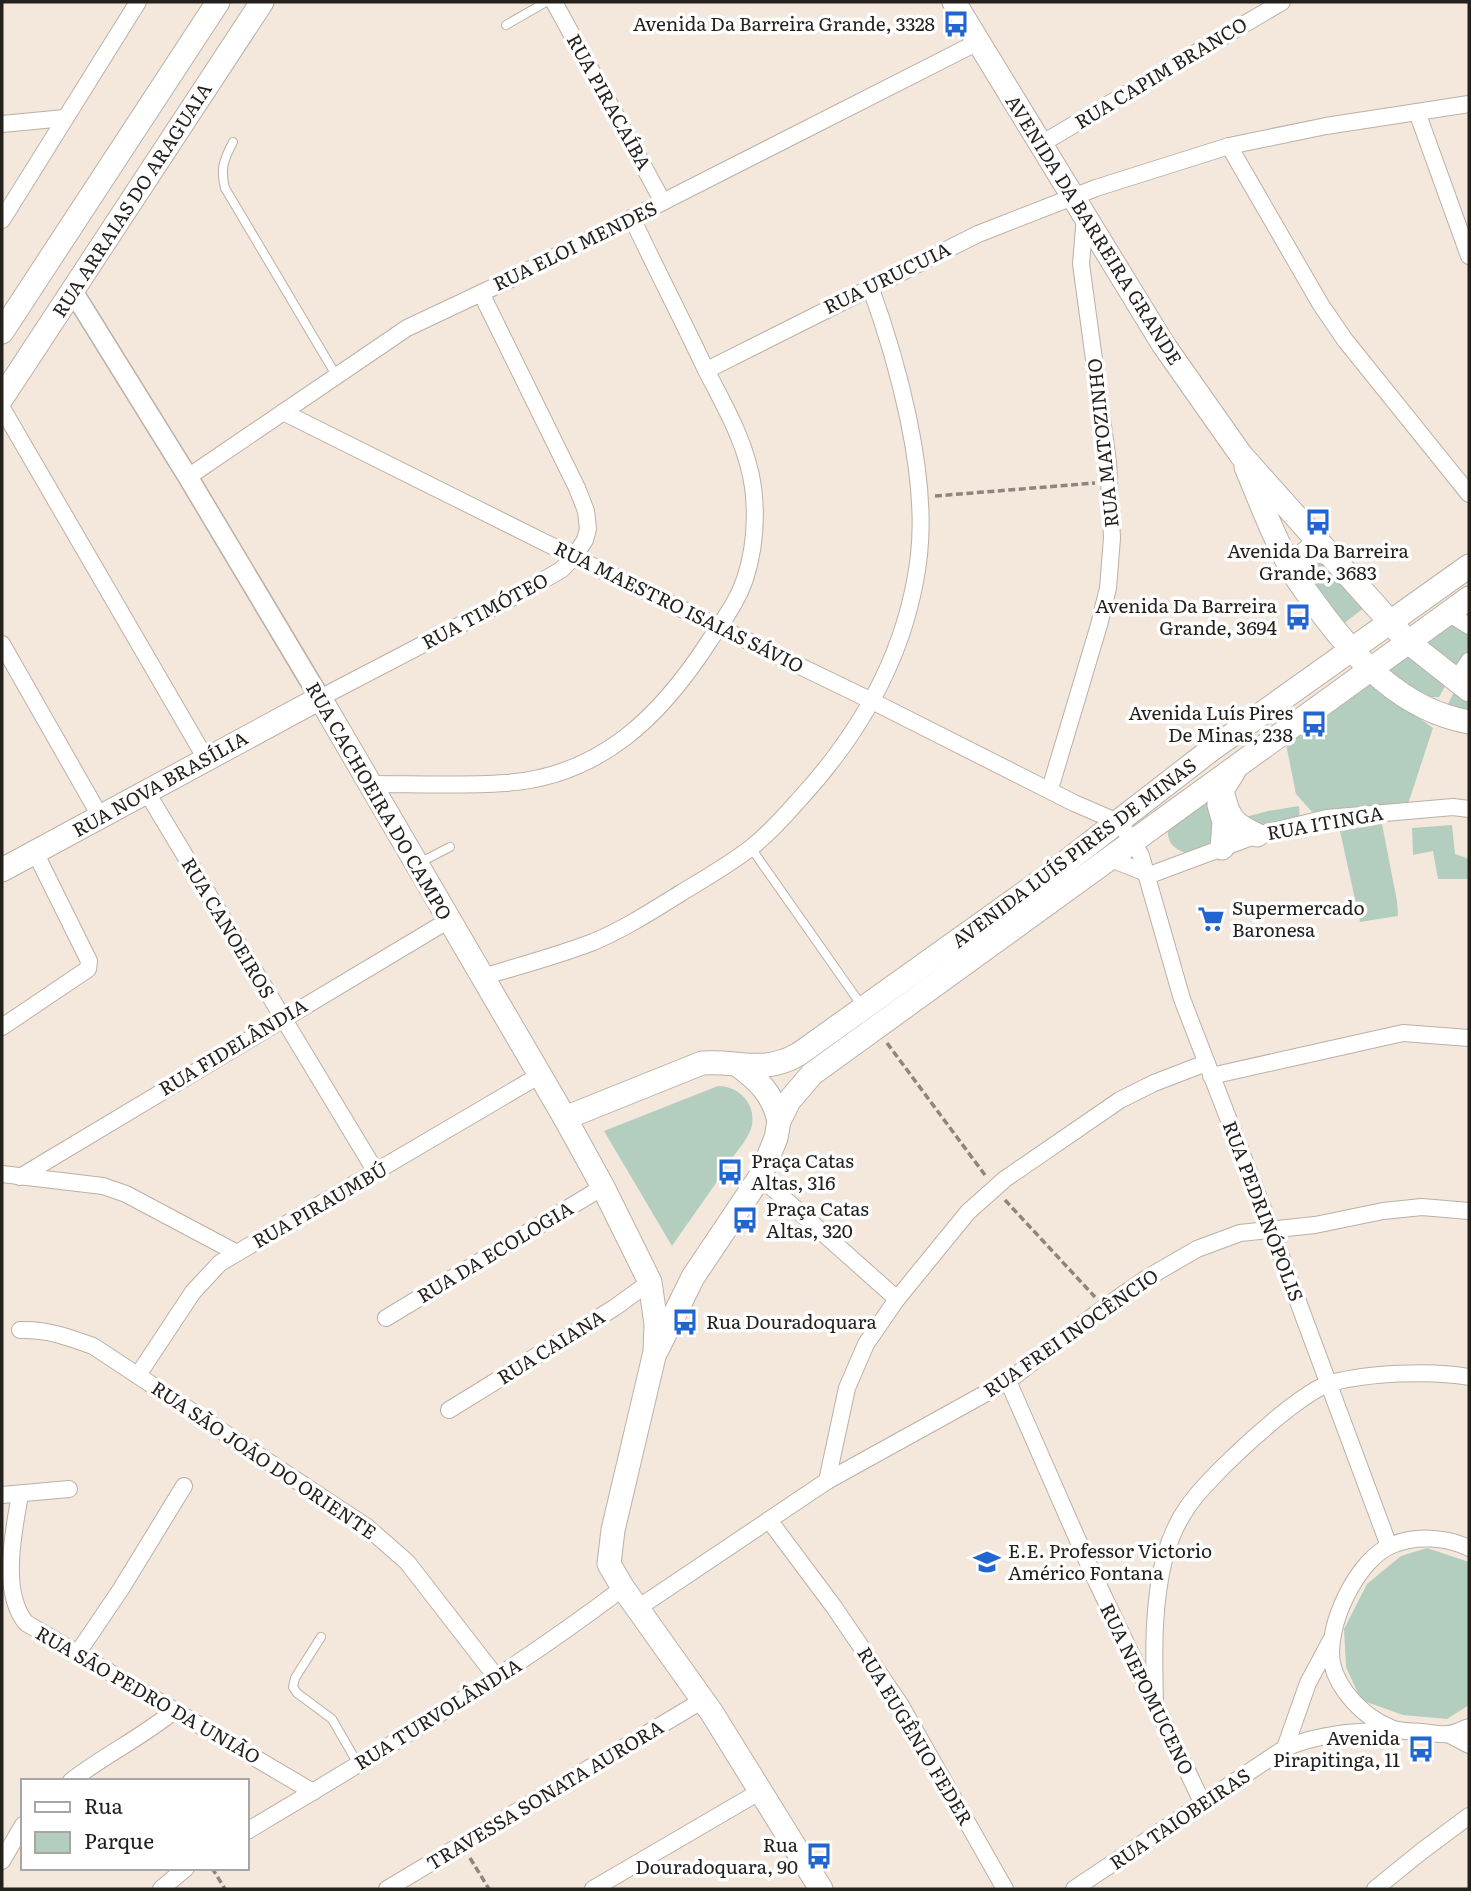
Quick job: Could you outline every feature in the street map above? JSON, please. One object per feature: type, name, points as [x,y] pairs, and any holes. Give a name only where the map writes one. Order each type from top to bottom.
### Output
[{"type":"main road","name":"RUA ARRAIAS DO ARAGUAIA","points":[[2,332],[218,2]]},
{"type":"main road","name":"RUA ARRAIAS DO ARAGUAIA","points":[[2,398],[262,2]]},
{"type":"main road","name":"AVENIDA DA BARREIRA GRANDE","points":[[959,4],[978,42],[1163,344],[1241,454],[1408,642],[1462,685]]},
{"type":"main road","name":"AVENIDA DA BARREIRA GRANDE","points":[[1241,454],[1293,573],[1352,651],[1369,669],[1415,704],[1450,719],[1469,722]]},
{"type":"main road","points":[[1293,573],[1299,559],[1310,550],[1331,554]]},
{"type":"main road","name":"AVENIDA LUÍS PIRES DE MINAS","points":[[693,1277],[760,1177],[776,1138],[779,1121],[789,1101],[802,1083],[870,1018],[1212,748],[1469,566]]},
{"type":"main road","name":"AVENIDA LUÍS PIRES DE MINAS","points":[[565,1118],[702,1063],[720,1062],[760,1067],[788,1060],[870,1018],[1111,859],[1469,598]]},
{"type":"main road","points":[[1415,704],[1441,703],[1462,685]]},
{"type":"main road","name":"RUA NOVA BRASÍLIA","points":[[2,870],[320,698]]},
{"type":"main road","name":"RUA CACHOEIRA DO CAMPO","points":[[320,698],[565,1118],[650,1282]]},
{"type":"main road","points":[[1238,767],[1222,790],[1227,812],[1238,826],[1257,835]]},
{"type":"main road","points":[[1205,791],[1213,796],[1222,813],[1223,848]]},
{"type":"main road","points":[[738,1065],[759,1081],[768,1092],[776,1106],[779,1121]]},
{"type":"main road","points":[[693,1277],[650,1282],[656,1324],[655,1352],[613,1530],[609,1564],[611,1572],[703,1700],[814,1887]]},
{"type":"main road","points":[[655,1352],[693,1277]]},
{"type":"street","points":[[2,220],[138,2]]},
{"type":"street","name":"RUA PIRACAÍBA","points":[[554,2],[663,202]]},
{"type":"street","name":"RUA CAPIM BRANCO","points":[[1041,144],[1282,2]]},
{"type":"street","name":"RUA ELOI MENDES","points":[[188,477],[407,328],[632,218],[978,42]]},
{"type":"street","name":"RUA URUCUIA","points":[[706,370],[978,234],[1079,206],[1229,146],[1469,104]]},
{"type":"street","points":[[1417,112],[1469,256]]},
{"type":"street","points":[[2,124],[65,118]]},
{"type":"street","points":[[1229,146],[1321,305],[1345,340],[1469,494]]},
{"type":"street","name":"RUA MATOZINHO","points":[[1050,789],[1108,587],[1112,538],[1110,482],[1081,264],[1079,206]]},
{"type":"street","points":[[369,784],[508,783],[577,766],[604,754],[643,724],[662,704],[734,603],[749,568],[754,519],[753,498],[741,440],[632,218]]},
{"type":"street","points":[[482,977],[545,959],[630,925],[751,848],[818,780],[860,723],[896,650],[919,554],[919,498],[910,421],[870,286]]},
{"type":"street","name":"RUA CACHOEIRA DO CAMPO","points":[[72,290],[320,698]]},
{"type":"street","name":"RUA TIMÓTEO","points":[[320,698],[561,570],[585,540],[588,529],[586,511],[577,488],[481,293]]},
{"type":"street","points":[[2,408],[205,759]]},
{"type":"street","name":"RUA MAESTRO ISAIAS SÁVIO","points":[[283,412],[1050,789],[1074,803],[1109,830],[1134,842]]},
{"type":"street","points":[[1448,613],[1469,626]]},
{"type":"street","points":[[2,645],[100,816]]},
{"type":"street","points":[[1462,685],[1469,661]]},
{"type":"street","name":"RUA CANOEIROS","points":[[146,791],[376,1172]]},
{"type":"street","name":"RUA ITINGA","points":[[1146,874],[1257,835],[1326,818],[1453,807],[1469,809]]},
{"type":"street","name":"RUA PEDRINÓPOLIS","points":[[1134,842],[1146,874],[1182,999],[1271,1228],[1389,1546]]},
{"type":"street","points":[[2,1027],[88,969],[89,961],[35,852]]},
{"type":"street","points":[[1111,859],[1146,874]]},
{"type":"street","name":"RUA FIDELÂNDIA","points":[[20,1177],[449,920]]},
{"type":"street","points":[[827,1481],[847,1388],[866,1344],[897,1299],[968,1212],[996,1187],[1120,1100],[1154,1083],[1209,1069],[1403,1033],[1469,1038]]},
{"type":"street","name":"RUA PIRAUMBÚ","points":[[138,1375],[193,1292],[220,1263],[540,1076]]},
{"type":"street","points":[[2,1174],[103,1186],[126,1194],[237,1253]]},
{"type":"street","points":[[760,1177],[897,1299]]},
{"type":"street","name":"RUA DA ECOLOGIA","points":[[386,1318],[603,1187]]},
{"type":"street","name":"RUA FREI INOCÊNCIO","points":[[638,1608],[827,1481],[1008,1381],[1105,1307],[1147,1278],[1197,1249],[1240,1233],[1315,1225],[1383,1211],[1422,1207],[1469,1211]]},
{"type":"street","name":"RUA CAIANA","points":[[449,1410],[614,1308],[650,1282]]},
{"type":"street","name":"RUA SÃO JOÃO DO ORIENTE","points":[[20,1330],[40,1329],[93,1346],[367,1527],[407,1562],[497,1678]]},
{"type":"street","points":[[1155,1705],[1154,1637],[1165,1555],[1176,1526],[1208,1482],[1304,1395],[1329,1383],[1432,1374],[1469,1377]]},
{"type":"street","name":"RUA NEPOMUCENO","points":[[1008,1381],[1091,1570],[1203,1804]]},
{"type":"street","points":[[77,1654],[121,1589],[184,1486]]},
{"type":"street","points":[[2,1495],[69,1489]]},
{"type":"street","name":"RUA SÃO PEDRO DA UNIÃO","points":[[20,1493],[11,1551],[12,1591],[18,1613],[36,1630],[313,1792]]},
{"type":"street","name":"RUA EUGÊNIO FEDER","points":[[769,1520],[835,1607],[900,1704],[1005,1889]]},
{"type":"street","points":[[1393,1730],[1372,1719],[1354,1703],[1341,1684],[1332,1663],[1332,1638],[1338,1611],[1369,1562],[1389,1546],[1415,1539],[1465,1543]]},
{"type":"street","name":"RUA TURVOLÂNDIA","points":[[248,1830],[497,1678],[570,1629],[623,1588]]},
{"type":"street","points":[[1285,1748],[1308,1683],[1332,1638]]},
{"type":"street","name":"TRAVESSA SONATA AURORA","points":[[387,1889],[703,1700]]},
{"type":"street","points":[[73,1779],[157,1725],[175,1710]]},
{"type":"street","points":[[1448,1734],[1469,1727]]},
{"type":"street","name":"RUA TAIOBEIRAS","points":[[1074,1889],[1285,1748],[1330,1734],[1393,1730],[1448,1734]]},
{"type":"street","points":[[1448,1734],[1469,1745]]},
{"type":"street","points":[[593,1889],[759,1791]]},
{"type":"street","points":[[1375,1889],[1469,1816]]},
{"type":"street","points":[[2,1861],[21,1828]]},
{"type":"street","points":[[161,1889],[184,1870]]},
{"type":"lane","points":[[506,25],[546,2]]},
{"type":"lane","points":[[233,142],[221,172],[225,188],[336,375]]},
{"type":"lane","points":[[416,864],[450,847]]},
{"type":"lane","points":[[751,848],[870,1018]]},
{"type":"lane","points":[[321,1637],[295,1678],[293,1687],[297,1693],[332,1719],[358,1764]]},
{"type":"path","points":[[919,498],[1110,482]]},
{"type":"path","points":[[870,1018],[996,1187],[1105,1307]]},
{"type":"path","points":[[462,1844],[489,1889]]},
{"type":"path","points":[[213,1870],[225,1889]]},
{"type":"green space","points":[[1313,555],[1370,603],[1337,629],[1298,575]]},
{"type":"green space","points":[[1450,620],[1469,630],[1469,654],[1452,672],[1420,643]]},
{"type":"green space","points":[[1404,653],[1448,681],[1439,697],[1415,698],[1383,672]]},
{"type":"green space","points":[[1369,682],[1433,728],[1408,804],[1312,812],[1296,794],[1286,744]]},
{"type":"green space","points":[[1456,688],[1469,698],[1469,718],[1437,708],[1448,704]]},
{"type":"green space","points":[[1199,800],[1211,803],[1222,842],[1194,856],[1173,846],[1168,837],[1168,823]]},
{"type":"green space","points":[[1299,806],[1300,822],[1273,829],[1238,819],[1268,811]]},
{"type":"green space","points":[[1382,824],[1398,916],[1360,922],[1340,831]]},
{"type":"green space","points":[[1452,825],[1455,854],[1469,859],[1469,879],[1438,879],[1433,851],[1413,855],[1412,828]]},
{"type":"green space","points":[[718,1086],[732,1089],[744,1097],[753,1117],[751,1129],[672,1246],[604,1131]]},
{"type":"green space","points":[[1427,1548],[1469,1562],[1469,1705],[1447,1719],[1403,1715],[1361,1700],[1346,1667],[1344,1629],[1367,1584],[1401,1556]]},
{"type":"place","name":"Avenida Da Barreira Grande, 3328","points":[[956,24]]},
{"type":"place","name":"Avenida Da Barreira Grande, 3683","points":[[1318,522]]},
{"type":"place","name":"Avenida Da Barreira Grande, 3694","points":[[1298,617]]},
{"type":"place","name":"Avenida Luís Pires De Minas, 238","points":[[1314,724]]},
{"type":"place","name":"Supermercado Baronesa","points":[[1211,919]]},
{"type":"place","name":"Praça Catas Altas, 316","points":[[730,1172]]},
{"type":"place","name":"Praça Catas Altas, 320","points":[[745,1220]]},
{"type":"place","name":"Rua Douradoquara","points":[[685,1322]]},
{"type":"place","name":"E.E. Professor Victorio Américo Fontana","points":[[987,1562]]},
{"type":"place","name":"Avenida Pirapitinga, 11","points":[[1421,1749]]},
{"type":"place","name":"Rua Douradoquara, 90","points":[[819,1856]]}]
